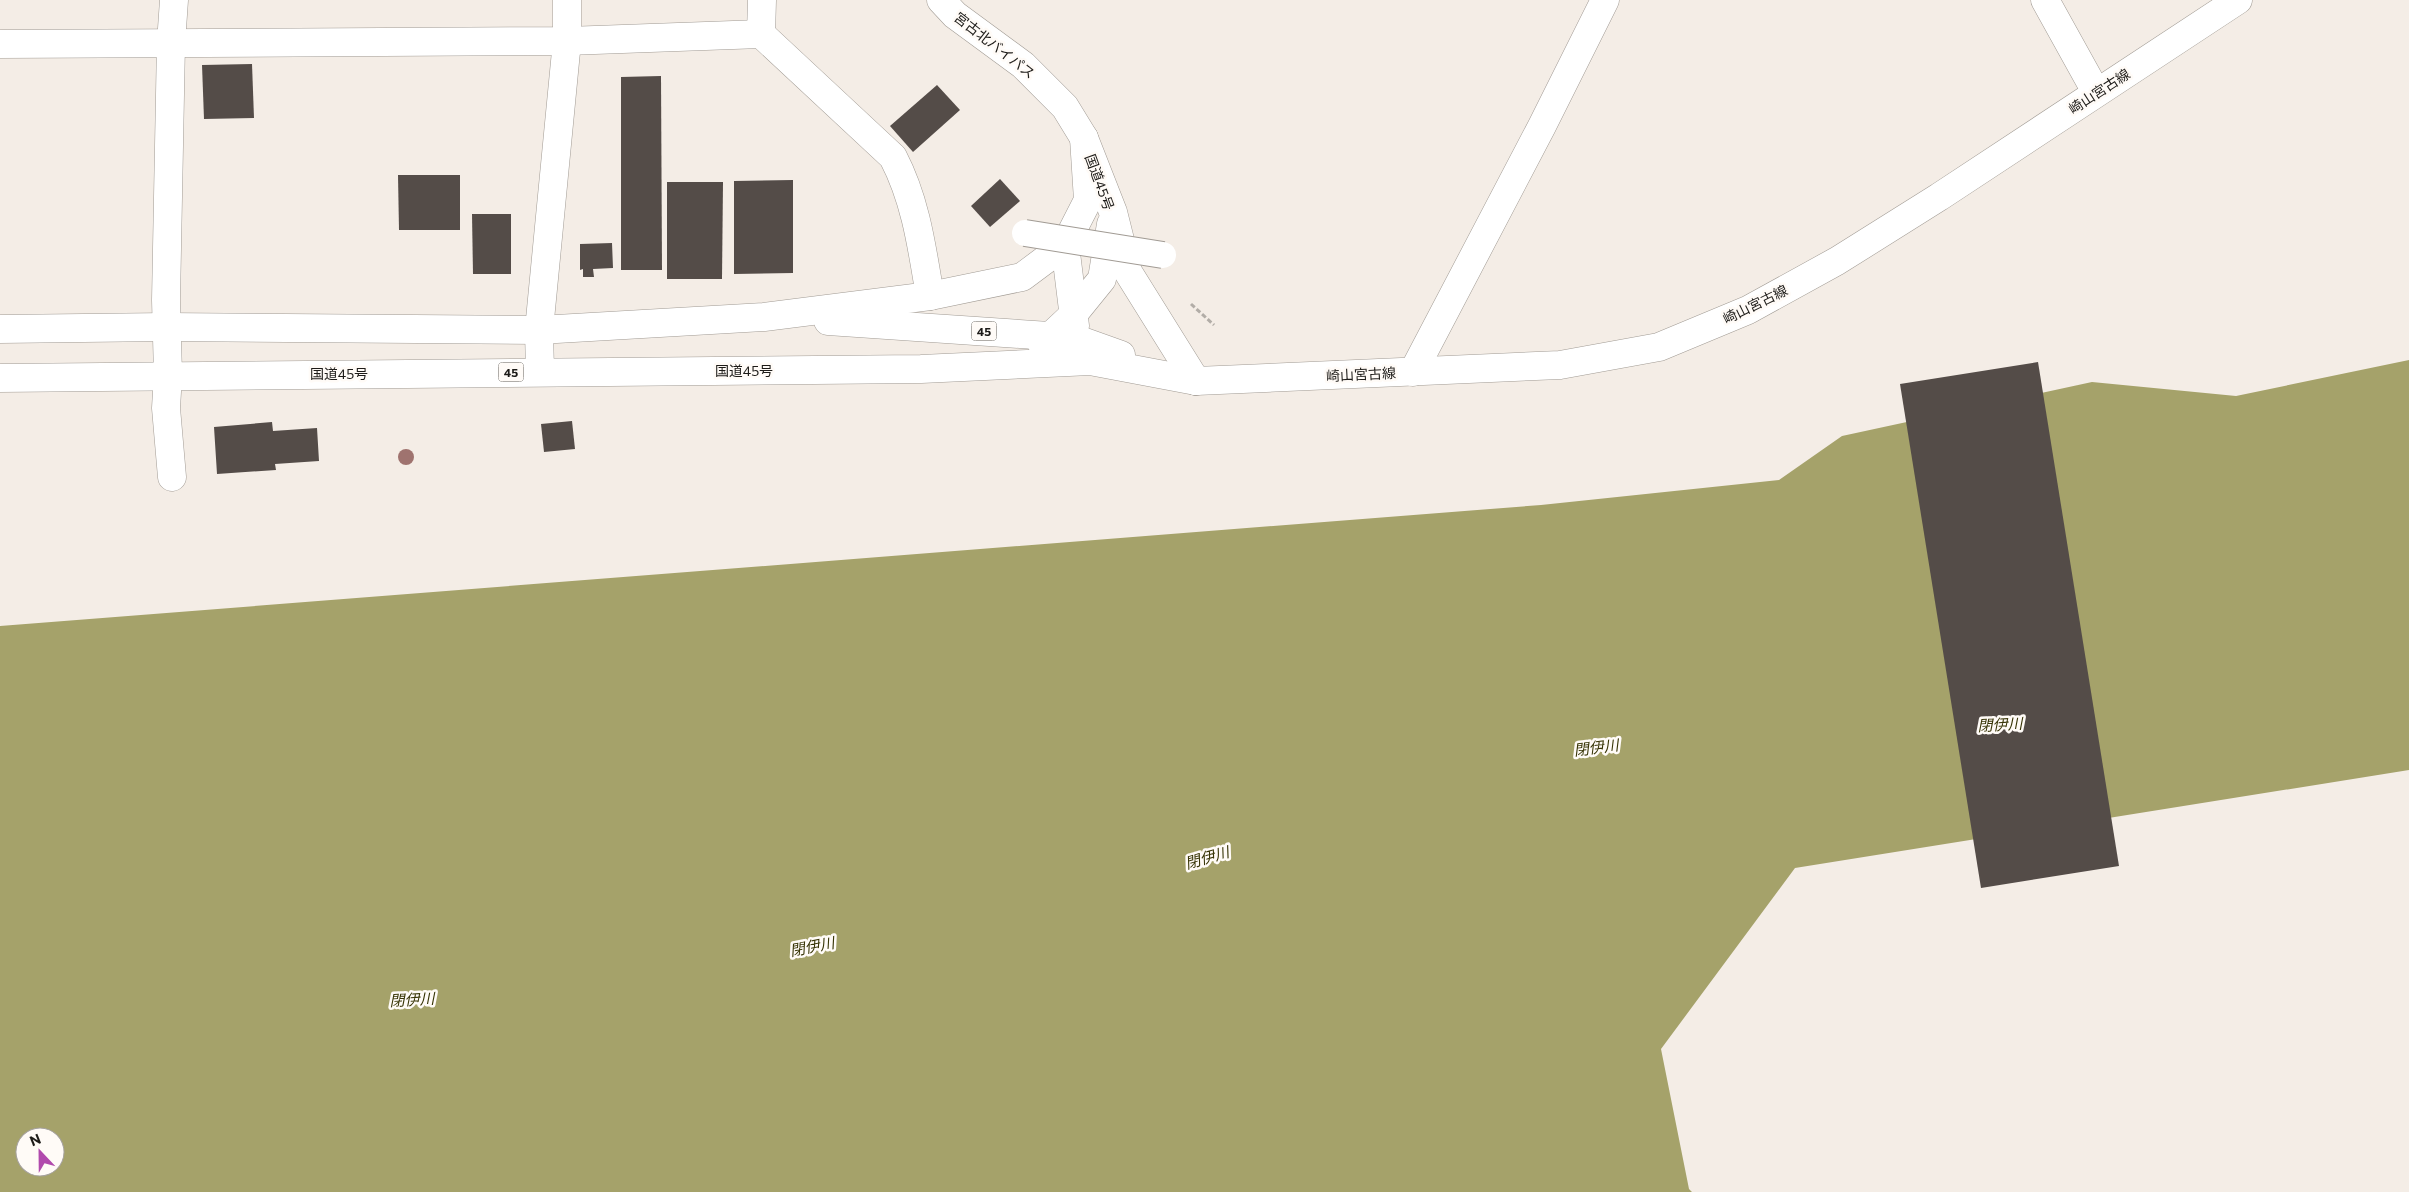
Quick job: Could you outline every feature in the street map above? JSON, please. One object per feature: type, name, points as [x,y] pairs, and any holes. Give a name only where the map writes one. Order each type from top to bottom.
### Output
[{"type":"main road","points":[[172,478],[166,408],[168,375],[166,327],[170,43],[174,0]]},
{"type":"main road","points":[[540,372],[539,330],[567,41],[567,0]]},
{"type":"main road","points":[[761,34],[762,0]]},
{"type":"main road","name":"宮古北バイパス","points":[[941,0],[954,15],[1023,64],[1065,107],[1084,138]]},
{"type":"main road","points":[[1413,372],[1542,126],[1605,0]]},
{"type":"main road","points":[[2045,0],[2096,92]]},
{"type":"main road","name":"崎山宮古線","points":[[1196,381],[1560,365],[1659,347],[1748,310],[1837,261],[1939,197],[2238,0]]},
{"type":"main road","points":[[0,44],[567,41],[761,34],[893,157],[906,182],[919,227],[930,296]]},
{"type":"main road","name":"国道45号","points":[[0,378],[921,369],[1021,364],[1049,336],[1080,339],[1102,279],[1113,212],[1084,138]]},
{"type":"main road","name":"国道45号","points":[[0,329],[166,327],[539,330],[764,317],[930,296],[1022,277],[1064,245],[1088,200],[1084,138]]},
{"type":"main road","name":"45","points":[[1113,212],[1128,272],[1196,381]]},
{"type":"main road","points":[[1064,245],[1080,339]]},
{"type":"main road","name":"45","points":[[764,317],[1049,336]]},
{"type":"main road","name":"45","points":[[1021,364],[1080,339],[1196,381]]},
{"type":"street","points":[[1025,233],[1163,255]]},
{"type":"water","name":"閉伊川","points":[[2409,360],[2409,770],[1795,868],[1661,1049],[1689,1189],[1692,1192],[0,1192],[0,626],[1541,505],[1779,480],[1842,436],[2092,382],[2236,396]]},
{"type":"building","points":[[252,64],[254,118],[204,119],[202,65]]},
{"type":"building","points":[[661,76],[662,270],[621,270],[621,77]]},
{"type":"building","points":[[937,85],[960,110],[913,152],[890,126]]},
{"type":"building","points":[[398,175],[460,175],[460,230],[399,230]]},
{"type":"building","points":[[1000,179],[1020,201],[990,227],[971,206]]},
{"type":"building","points":[[793,180],[793,273],[734,274],[734,181]]},
{"type":"building","points":[[667,182],[723,182],[722,279],[667,279]]},
{"type":"building","points":[[472,214],[511,214],[511,274],[473,274]]},
{"type":"building","points":[[612,243],[613,268],[593,269],[594,277],[583,277],[583,269],[580,270],[580,244]]},
{"type":"building","points":[[2038,362],[2119,866],[1981,888],[1900,384]]},
{"type":"building","points":[[572,421],[575,449],[544,452],[541,424]]},
{"type":"building","points":[[272,422],[273,431],[317,428],[319,461],[275,464],[276,470],[217,474],[214,427]]}]
